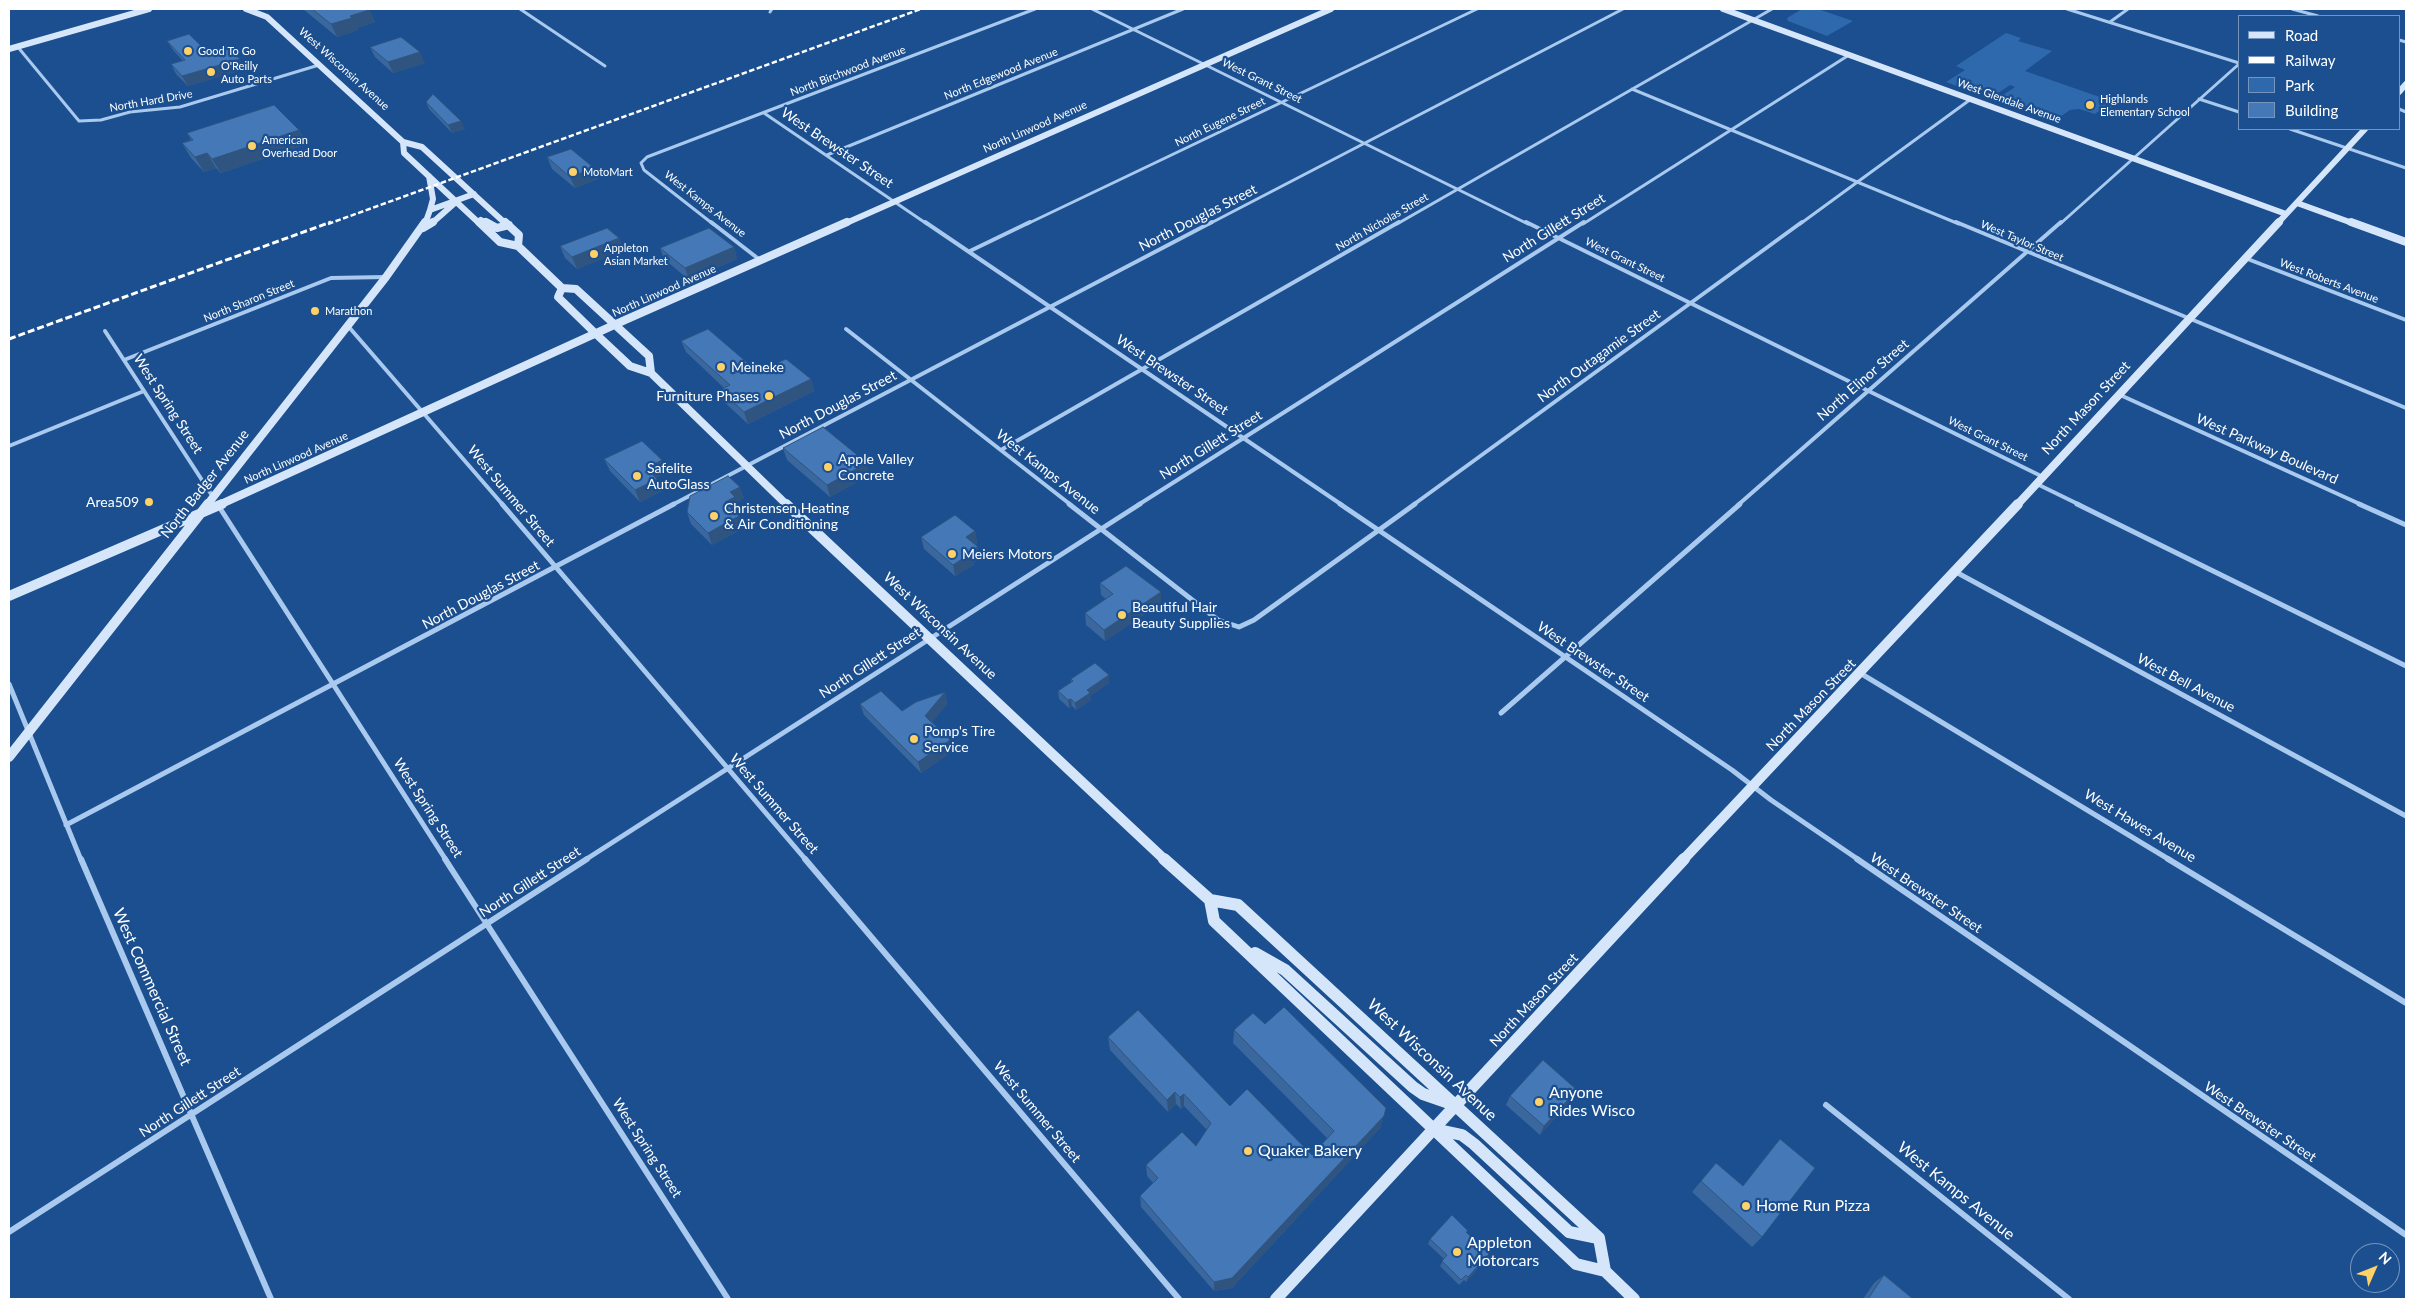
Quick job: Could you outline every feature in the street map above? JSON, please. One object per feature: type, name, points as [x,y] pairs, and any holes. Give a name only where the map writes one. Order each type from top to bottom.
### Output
[{"type":"main road","points":[[9,49],[149,9]]},
{"type":"main road","name":"West Wisconsin Avenue","points":[[246,9],[266,17],[404,142],[422,147],[520,235],[518,246]]},
{"type":"main road","points":[[265,9],[266,17]]},
{"type":"main road","name":"North Linwood Avenue","points":[[9,596],[425,413],[616,324],[760,260],[1330,9]]},
{"type":"main road","name":"West Glendale Avenue","points":[[1723,9],[2286,214]]},
{"type":"main road","name":"North Mason Street","points":[[1276,1299],[1433,1128],[2365,130]]},
{"type":"main road","name":"West Wisconsin Avenue","points":[[404,142],[404,153],[500,242],[518,246],[562,288],[576,288],[616,324],[649,356],[651,373]]},
{"type":"main road","points":[[429,176],[433,199],[430,210]]},
{"type":"main road","name":"North Badger Avenue","points":[[9,758],[212,495],[386,277],[423,228],[430,210],[474,194]]},
{"type":"main road","name":"North Badger Avenue","points":[[423,228],[432,223],[457,201]]},
{"type":"main road","points":[[2297,203],[2406,242]]},
{"type":"main road","points":[[475,218],[488,222],[497,228],[509,225]]},
{"type":"main road","name":"West Wisconsin Avenue","points":[[562,288],[558,297],[596,334],[630,366],[651,373],[746,466],[1128,827],[1210,900],[1238,905],[1599,1238]]},
{"type":"main road","points":[[1210,900],[1214,921],[1576,1264],[1605,1271],[1634,1299]]},
{"type":"main road","points":[[1242,946],[1285,970],[1413,1087],[1423,1094],[1455,1105]]},
{"type":"main road","points":[[1433,1128],[1462,1135],[1474,1144],[1569,1232],[1599,1238],[1605,1271]]},
{"type":"street","points":[[520,9],[605,66]]},
{"type":"street","name":"North Birchwood Avenue","points":[[641,162],[647,157],[1035,9]]},
{"type":"street","name":"West Grant Street","points":[[1092,9],[1868,391],[2038,480],[2406,666]]},
{"type":"street","name":"North Edgewood Avenue","points":[[827,155],[1183,9]]},
{"type":"street","name":"North Eugene Street","points":[[970,251],[1477,9]]},
{"type":"street","name":"North Douglas Street","points":[[66,825],[334,686],[910,379],[1623,9]]},
{"type":"street","name":"North Nicholas Street","points":[[1001,450],[1772,9]]},
{"type":"street","points":[[2067,9],[2238,63]]},
{"type":"street","points":[[2110,22],[2128,9]]},
{"type":"street","points":[[2292,9],[2315,15]]},
{"type":"street","name":"North Hard Drive","points":[[17,46],[79,121],[101,120],[130,112],[180,107],[319,65]]},
{"type":"street","name":"North Gillett Street","points":[[9,1232],[929,638],[1849,54]]},
{"type":"street","name":"North Elinor Street","points":[[1501,713],[2134,158],[2238,64]]},
{"type":"street","name":"West Taylor Street","points":[[1632,90],[2406,408]]},
{"type":"street","name":"North Outagamie Street","points":[[1239,627],[1254,620],[1379,530],[1972,99]]},
{"type":"street","points":[[2199,99],[2238,112]]},
{"type":"street","name":"West Brewster Street","points":[[764,112],[1566,657],[2406,1235]]},
{"type":"street","points":[[2293,130],[2406,168]]},
{"type":"street","name":"West Kamps Avenue","points":[[641,162],[644,170],[760,260]]},
{"type":"street","name":"West Roberts Avenue","points":[[2245,258],[2406,320]]},
{"type":"street","name":"North Sharon Street","points":[[124,360],[331,278],[386,277]]},
{"type":"street","name":"West Summer Street","points":[[348,326],[425,413],[1179,1299]]},
{"type":"street","name":"West Kamps Avenue","points":[[846,329],[1218,620],[1239,627]]},
{"type":"street","name":"West Spring Street","points":[[105,331],[488,923],[728,1299]]},
{"type":"street","points":[[9,446],[144,392]]},
{"type":"street","name":"West Parkway Boulevard","points":[[2118,394],[2406,525]]},
{"type":"street","name":"West Bell Avenue","points":[[1954,571],[2406,816]]},
{"type":"street","name":"West Hawes Avenue","points":[[1860,672],[2406,1003]]},
{"type":"street","name":"West Commercial Street","points":[[9,684],[66,825],[271,1299]]},
{"type":"street","name":"West Kamps Avenue","points":[[1826,1105],[2069,1299]]},
{"type":"green space","points":[[1802,9],[1818,9],[1853,21],[1827,36],[1788,21],[1787,18]]},
{"type":"green space","points":[[2006,33],[2021,38],[2018,41],[2052,51],[2025,71],[2117,103],[2109,109],[2103,108],[2095,114],[2079,109],[2070,110],[2054,121],[1996,100],[2015,87],[2010,85],[1991,98],[1946,82],[1965,70],[1956,66]]},
{"type":"building","points":[[312,9],[369,10],[350,16],[352,18],[331,24]]},
{"type":"building","points":[[189,34],[208,53],[227,48],[240,59],[182,76],[171,64],[185,60],[167,41]]},
{"type":"building","points":[[401,37],[420,52],[388,62],[370,47]]},
{"type":"building","points":[[433,94],[461,121],[448,125],[426,102]]},
{"type":"building","points":[[274,105],[299,130],[212,159],[207,153],[195,157],[182,143],[193,140],[187,133]]},
{"type":"building","points":[[571,149],[594,168],[570,177],[547,157]]},
{"type":"building","points":[[607,228],[619,238],[572,257],[560,246]]},
{"type":"building","points":[[709,228],[734,247],[685,268],[660,248]]},
{"type":"building","points":[[708,329],[758,372],[786,359],[811,379],[744,412],[720,390],[730,385],[681,341]]},
{"type":"building","name":"Apple Valley Concrete","points":[[823,427],[867,463],[827,485],[783,448]]},
{"type":"building","points":[[642,441],[662,460],[646,468],[657,479],[635,490],[604,459]]},
{"type":"building","points":[[728,476],[740,487],[730,492],[735,497],[725,502],[739,516],[708,533],[687,512],[690,496]]},
{"type":"building","points":[[955,515],[975,531],[966,537],[978,547],[953,565],[921,537]]},
{"type":"building","points":[[1126,566],[1161,592],[1104,630],[1085,613],[1113,594],[1100,583]]},
{"type":"building","points":[[1095,663],[1109,675],[1087,690],[1090,693],[1075,703],[1071,699],[1068,700],[1058,691],[1073,681],[1071,679]]},
{"type":"building","name":"Pomp's Tire Service","points":[[881,691],[902,711],[916,702],[945,692],[925,716],[950,740],[918,762],[860,704]]},
{"type":"building","name":"Quaker Bakery","points":[[1284,1007],[1386,1108],[1384,1116],[1232,1278],[1214,1282],[1140,1196],[1158,1178],[1146,1165],[1182,1132],[1196,1146],[1211,1123],[1184,1094],[1180,1097],[1175,1092],[1167,1100],[1108,1037],[1138,1010],[1230,1106],[1247,1089],[1312,1155],[1334,1131],[1234,1030],[1253,1013],[1265,1024]]},
{"type":"building","name":"Anyone Rides Wisco","points":[[1543,1060],[1577,1090],[1544,1126],[1510,1096]]},
{"type":"building","name":"Home Run Pizza","points":[[1780,1139],[1815,1168],[1762,1237],[1701,1181],[1716,1163],[1743,1186]]},
{"type":"building","name":"Appleton Motorcars","points":[[1452,1215],[1468,1231],[1466,1232],[1489,1254],[1468,1277],[1466,1275],[1461,1280],[1442,1261],[1447,1255],[1430,1239]]},
{"type":"building","points":[[1884,1275],[1913,1299],[1868,1299]]},
{"type":"railway","points":[[328,224],[921,9]]},
{"type":"railway","points":[[9,339],[331,222]]},
{"type":"place","name":"Good To Go","points":[[188,51]]},
{"type":"place","name":"O'Reilly Auto Parts","points":[[211,72]]},
{"type":"place","name":"Highlands Elementary School","points":[[2090,105]]},
{"type":"place","name":"American Overhead Door","points":[[252,146]]},
{"type":"place","name":"MotoMart","points":[[573,172]]},
{"type":"place","name":"Appleton Asian Market","points":[[594,254]]},
{"type":"place","name":"Marathon","points":[[315,311]]},
{"type":"place","name":"Meineke","points":[[721,367]]},
{"type":"place","name":"Furniture Phases","points":[[769,396]]},
{"type":"place","name":"Apple Valley Concrete","points":[[828,467]]},
{"type":"place","name":"Safelite AutoGlass","points":[[637,476]]},
{"type":"place","name":"Area509","points":[[149,502]]},
{"type":"place","name":"Christensen Heating & Air Conditioning","points":[[714,516]]},
{"type":"place","name":"Meiers Motors","points":[[952,554]]},
{"type":"place","name":"Beautiful Hair Beauty Supplies","points":[[1122,615]]},
{"type":"place","name":"Pomp's Tire Service","points":[[914,739]]},
{"type":"place","name":"Anyone Rides Wisco","points":[[1539,1102]]},
{"type":"place","name":"Quaker Bakery","points":[[1248,1151]]},
{"type":"place","name":"Home Run Pizza","points":[[1746,1206]]},
{"type":"place","name":"Appleton Motorcars","points":[[1457,1252]]}]
